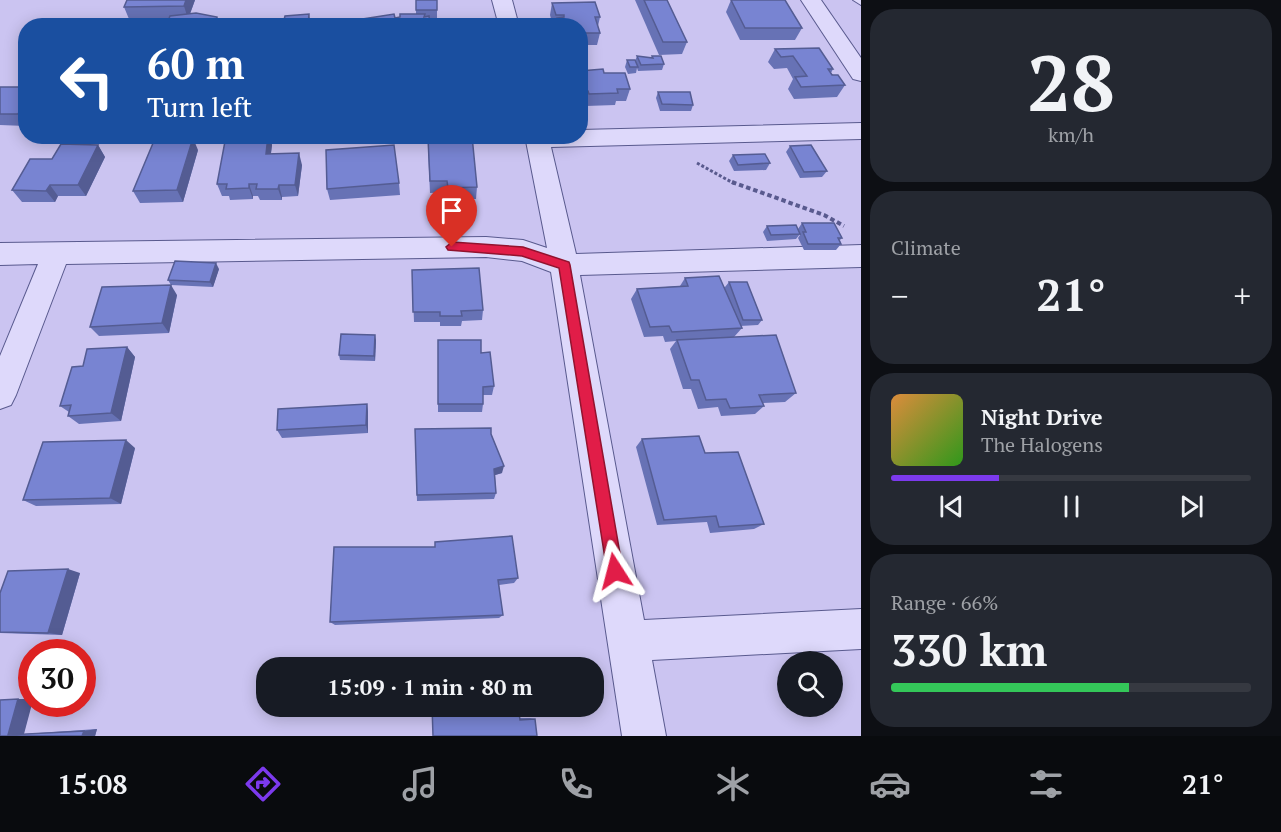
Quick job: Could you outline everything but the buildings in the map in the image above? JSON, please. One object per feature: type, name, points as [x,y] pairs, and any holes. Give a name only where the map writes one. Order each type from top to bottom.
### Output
[{"type":"street","points":[[502,0],[507,18]]},
{"type":"street","points":[[811,0],[861,74]]},
{"type":"street","points":[[588,137],[861,131]]},
{"type":"street","points":[[539,144],[564,265],[644,736]]},
{"type":"street","points":[[0,254],[486,247],[523,251],[564,265],[861,256]]},
{"type":"street","points":[[0,395],[56,254]]},
{"type":"street","points":[[627,641],[861,630]]},
{"type":"path","points":[[647,135],[741,187],[824,215],[852,230]]},
{"type":"route","points":[[452,247],[486,247],[523,251],[564,265],[615,571]]}]
